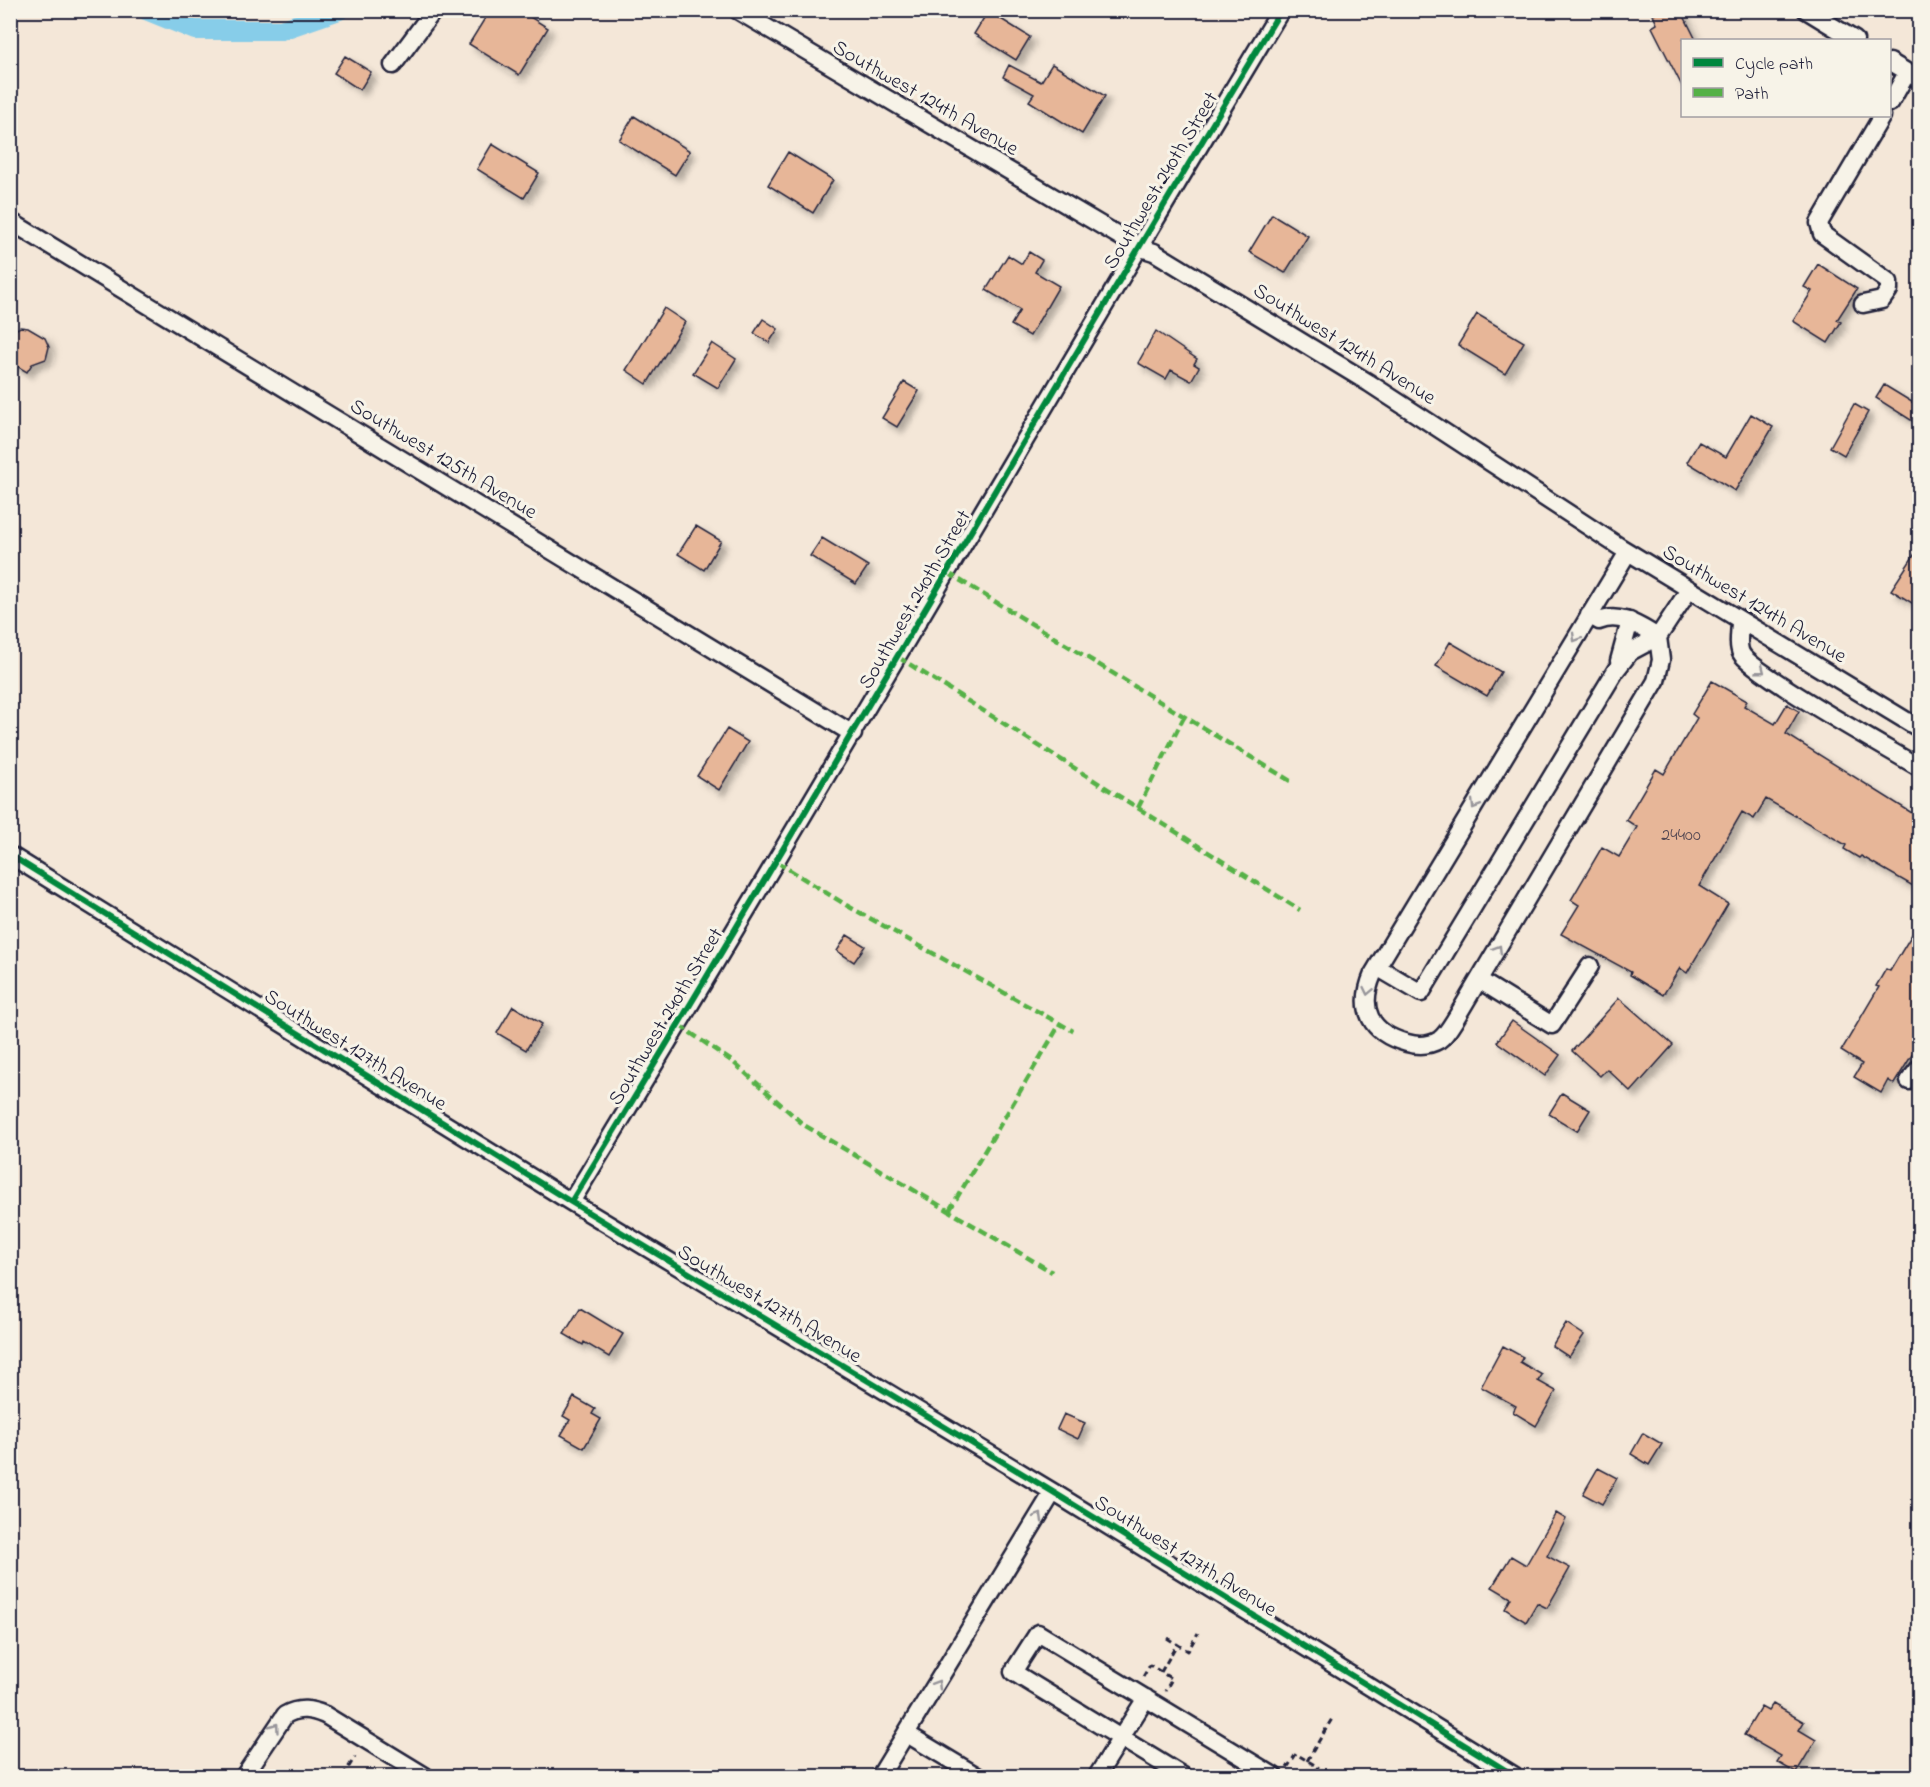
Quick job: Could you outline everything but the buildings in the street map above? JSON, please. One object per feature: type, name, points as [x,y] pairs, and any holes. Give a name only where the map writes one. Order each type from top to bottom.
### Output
[{"type":"street","points":[[393,65],[434,10]]},
{"type":"street","name":"Southwest 124th Avenue","points":[[737,10],[1138,247],[1154,252],[1369,383],[1689,590],[1920,729]]},
{"type":"street","name":"Southwest 240th Street","points":[[571,1202],[853,734],[1138,247],[1281,10]]},
{"type":"street","points":[[1806,10],[1853,39]]},
{"type":"street","points":[[1891,63],[1913,77],[1891,102]]},
{"type":"street","points":[[1863,304],[1882,300],[1889,290],[1889,282],[1822,234],[1819,223],[1881,117]]},
{"type":"street","name":"Southwest 125th Avenue","points":[[10,221],[853,734]]},
{"type":"street","points":[[1628,552],[1367,987],[1367,1011],[1376,1026],[1391,1039],[1412,1044],[1429,1044],[1447,1032],[1656,681],[1661,660],[1658,637]]},
{"type":"street","points":[[1377,967],[1421,993],[1616,670],[1630,652],[1658,637],[1689,590]]},
{"type":"street","points":[[1589,615],[1599,621],[1614,617],[1630,621],[1658,637]]},
{"type":"street","points":[[1616,670],[1630,621]]},
{"type":"street","points":[[1740,621],[1740,652],[1745,657],[1770,677],[1920,768]]},
{"type":"street","name":"Southwest 127th Avenue","points":[[10,855],[571,1202],[1053,1492],[1514,1776]]},
{"type":"street","points":[[1479,980],[1552,1025],[1590,966]]},
{"type":"street","points":[[1909,1082],[1920,1067]]},
{"type":"street","points":[[880,1776],[1053,1492]]},
{"type":"street","points":[[1183,1776],[1013,1672],[1038,1633],[1149,1693],[1279,1774]]},
{"type":"street","points":[[1097,1776],[1149,1693]]},
{"type":"street","points":[[244,1776],[280,1720],[293,1710],[300,1709],[325,1715],[425,1776]]},
{"type":"street","points":[[907,1734],[977,1776]]},
{"type":"path","points":[[1167,1638],[1188,1650],[1198,1634]]},
{"type":"path","points":[[1161,1672],[1178,1644]]},
{"type":"path","points":[[1150,1665],[1172,1679],[1149,1693],[1150,1665]]},
{"type":"path","points":[[1307,1761],[1334,1717]]},
{"type":"path","points":[[1279,1774],[1296,1754],[1318,1767],[1312,1776]]},
{"type":"path","points":[[343,1776],[355,1757]]},
{"type":"waterway","points":[[146,10],[195,30],[281,30],[339,10]]},
{"type":"marked path","points":[[948,573],[1292,782]]},
{"type":"marked path","points":[[898,657],[1300,910]]},
{"type":"marked path","points":[[1138,808],[1184,717]]},
{"type":"marked path","points":[[777,862],[846,905],[1073,1031]]},
{"type":"marked path","points":[[949,1211],[1060,1024]]},
{"type":"marked path","points":[[679,1025],[733,1062],[804,1125],[1052,1272]]},
{"type":"cycle path","points":[[571,1202],[750,905],[1281,10]]},
{"type":"cycle path","points":[[10,855],[571,1202],[1053,1492],[1515,1776]]}]
